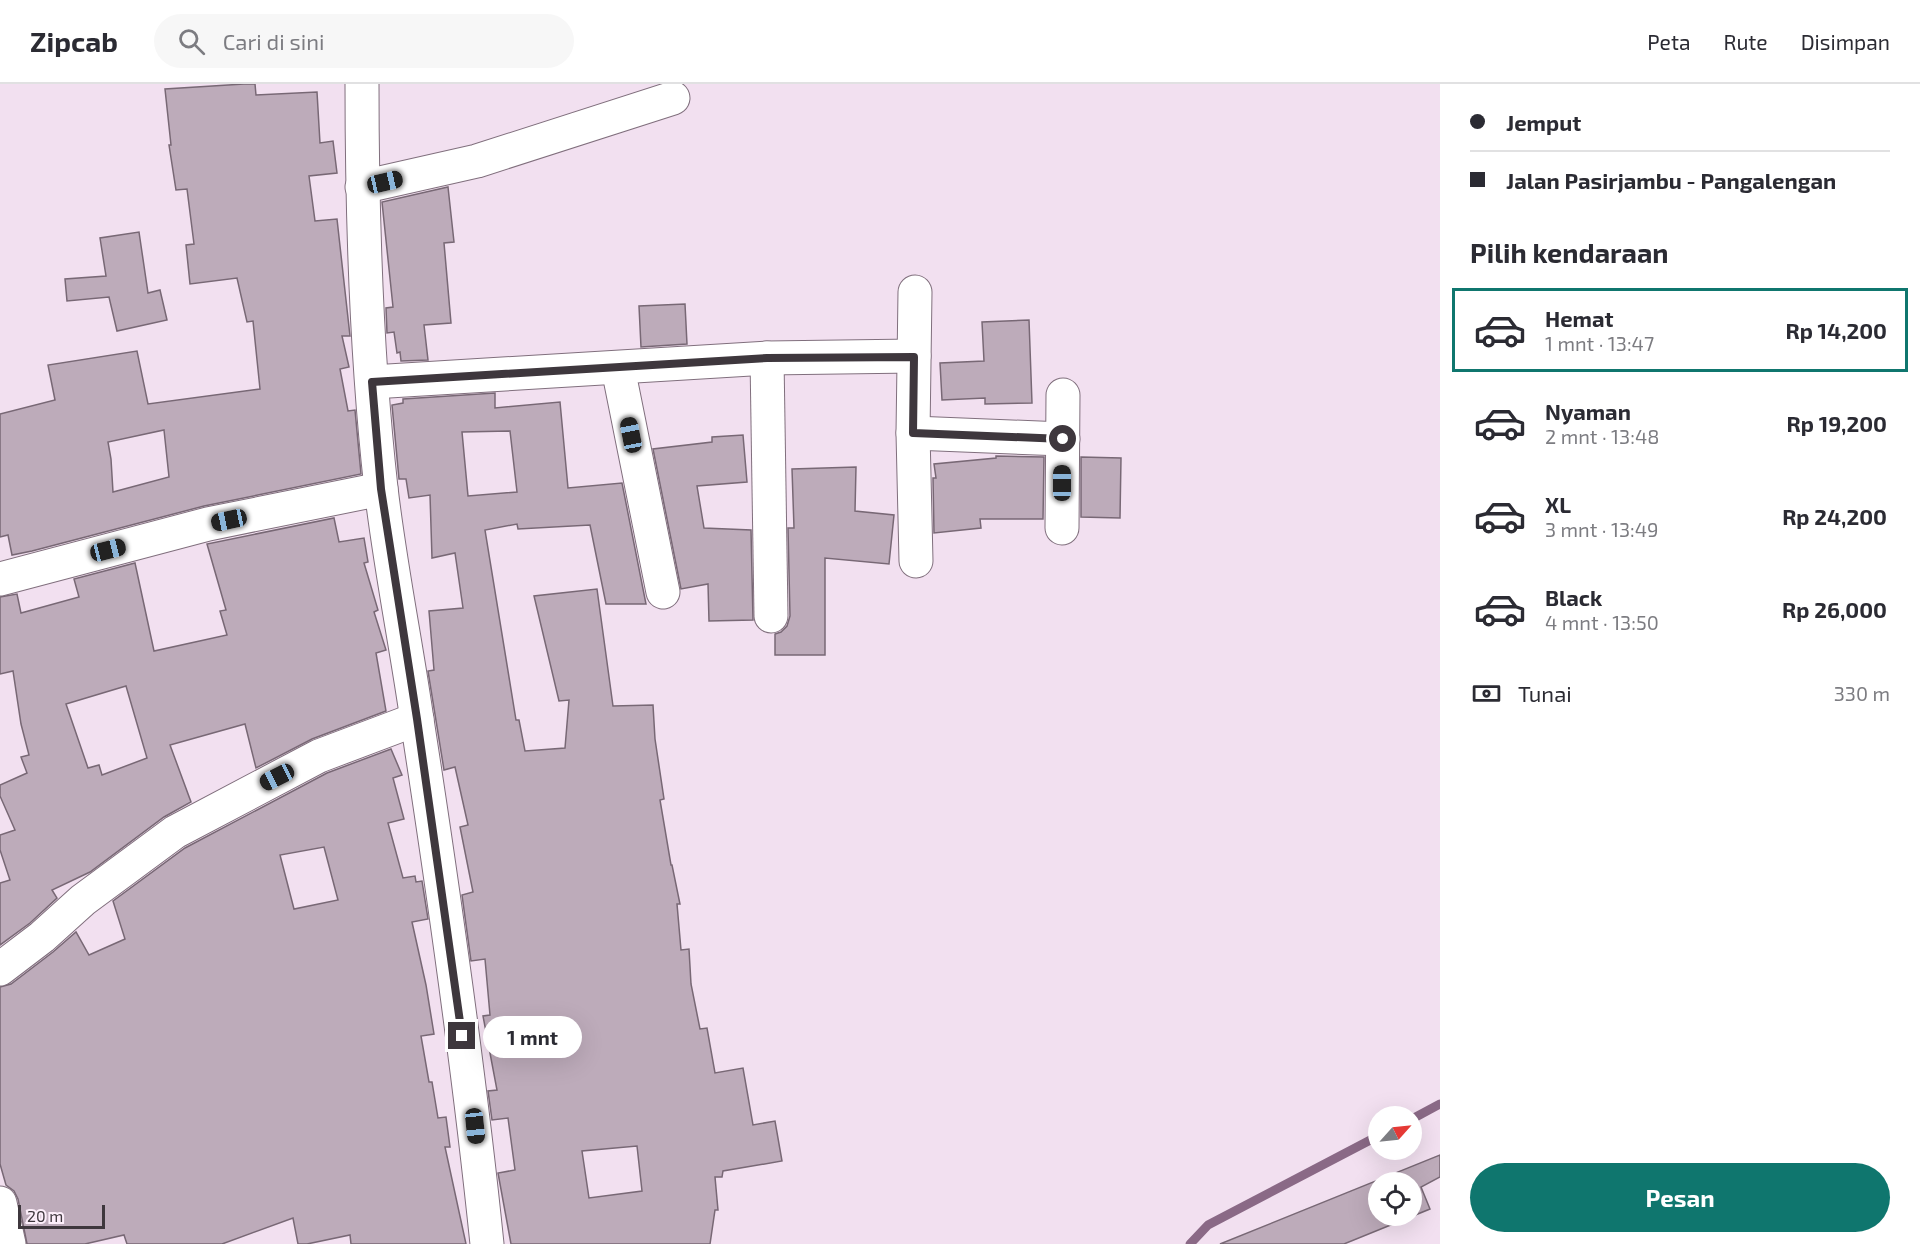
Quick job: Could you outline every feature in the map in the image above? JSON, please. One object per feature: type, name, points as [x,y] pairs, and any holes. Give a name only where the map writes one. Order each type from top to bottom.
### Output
[{"type":"street","points":[[362,84],[362,187],[372,382],[381,489],[417,719],[475,1126],[487,1244]]},
{"type":"street","points":[[362,187],[477,161],[674,98]]},
{"type":"street","points":[[915,292],[913,433],[916,561]]},
{"type":"street","points":[[372,382],[767,358],[914,357]]},
{"type":"street","points":[[767,358],[771,616]]},
{"type":"street","points":[[618,368],[663,592]]},
{"type":"street","points":[[1062,528],[1063,395]]},
{"type":"street","points":[[913,433],[1063,439]]},
{"type":"street","points":[[0,579],[208,524],[381,489]]},
{"type":"street","points":[[0,969],[42,937],[83,900],[175,832],[319,756],[417,719]]},
{"type":"street","points":[[0,1203],[9,1244]]},
{"type":"building","points":[[255,84],[256,95],[317,92],[320,143],[333,141],[337,173],[309,176],[315,221],[337,219],[350,336],[342,336],[349,367],[340,369],[348,411],[355,410],[361,474],[204,506],[12,555],[8,535],[0,537],[0,414],[55,400],[48,365],[137,351],[148,404],[260,389],[253,321],[247,322],[237,278],[190,284],[186,245],[194,244],[187,189],[176,190],[169,145],[171,145],[165,89]],"holes":[[[164,430],[169,477],[113,492],[108,442]]]},
{"type":"building","points":[[448,187],[454,242],[444,243],[451,323],[424,325],[428,360],[401,361],[400,352],[397,353],[394,332],[387,333],[386,308],[393,307],[382,202]]},
{"type":"building","points":[[139,232],[148,293],[160,290],[167,320],[117,331],[109,297],[67,301],[65,279],[106,276],[100,238]]},
{"type":"building","points":[[685,304],[687,344],[641,347],[639,306]]},
{"type":"building","points":[[1029,320],[1032,403],[985,404],[985,398],[942,400],[940,363],[984,361],[982,322]]},
{"type":"building","points":[[495,393],[495,408],[560,402],[568,488],[622,483],[646,604],[606,604],[590,525],[518,529],[517,524],[485,530],[516,720],[519,720],[525,751],[565,748],[569,700],[559,701],[534,596],[597,589],[613,706],[653,705],[655,739],[664,799],[660,800],[680,904],[677,904],[681,950],[689,949],[691,984],[700,1029],[707,1028],[715,1073],[743,1068],[753,1125],[775,1121],[782,1161],[723,1171],[722,1177],[715,1177],[718,1210],[715,1210],[710,1244],[511,1244],[498,1173],[515,1170],[508,1118],[492,1120],[488,1091],[497,1090],[483,1016],[490,1015],[485,959],[471,961],[462,895],[473,892],[460,827],[468,825],[455,767],[444,770],[428,671],[434,670],[429,611],[463,608],[455,553],[432,558],[430,495],[409,498],[406,479],[399,479],[392,405],[403,403],[403,399]],"holes":[[[510,431],[517,492],[468,496],[462,432]],[[637,1146],[642,1191],[589,1198],[582,1151]]]},
{"type":"building","points":[[743,435],[747,482],[697,486],[704,528],[751,530],[753,620],[709,621],[708,584],[681,589],[653,449],[712,442],[712,437]]},
{"type":"building","points":[[996,456],[1044,457],[1043,519],[980,519],[981,528],[934,533],[933,478],[936,478],[934,464],[996,458]]},
{"type":"building","points":[[1081,457],[1121,458],[1120,518],[1081,517]]},
{"type":"building","points":[[856,467],[855,511],[894,515],[889,564],[825,558],[825,655],[775,655],[775,634],[787,626],[790,616],[788,528],[794,528],[792,469]]},
{"type":"building","points":[[334,518],[339,542],[364,538],[368,562],[364,563],[378,610],[374,612],[386,650],[376,653],[386,711],[312,739],[256,768],[245,724],[170,745],[191,802],[164,817],[90,872],[52,890],[57,898],[30,923],[0,945],[0,883],[10,880],[0,850],[0,835],[15,830],[0,796],[0,785],[27,773],[21,757],[29,755],[21,724],[13,671],[0,674],[0,597],[17,594],[21,613],[79,597],[74,579],[135,563],[154,651],[227,635],[220,611],[226,610],[207,544]],"holes":[[[126,686],[147,758],[102,775],[99,765],[88,768],[66,704]]]},
{"type":"building","points":[[391,749],[402,775],[393,778],[404,819],[388,823],[403,878],[415,876],[416,882],[422,881],[428,919],[412,922],[434,1034],[421,1036],[438,1118],[446,1117],[450,1147],[445,1147],[466,1244],[351,1244],[350,1235],[298,1244],[293,1218],[222,1244],[127,1244],[124,1235],[85,1244],[27,1244],[18,1199],[14,1191],[6,1185],[0,1164],[0,987],[11,984],[76,932],[89,955],[125,939],[113,901],[185,848],[327,773]],"holes":[[[324,847],[338,900],[294,909],[280,855]]]},
{"type":"building","points":[[1440,1155],[1440,1177],[1422,1186],[1422,1172],[1398,1172]]},
{"type":"building","points":[[1368,1184],[1368,1226],[1388,1226],[1344,1244],[1220,1244]]},
{"type":"building","points":[[1422,1189],[1430,1209],[1422,1212]]},
{"type":"waterway","points":[[1422,1114],[1440,1104]]},
{"type":"waterway","points":[[1190,1244],[1208,1225],[1368,1141]]},
{"type":"route","points":[[462,1036],[417,719],[381,489],[372,382],[767,358],[914,357],[913,433],[1063,439]]}]
